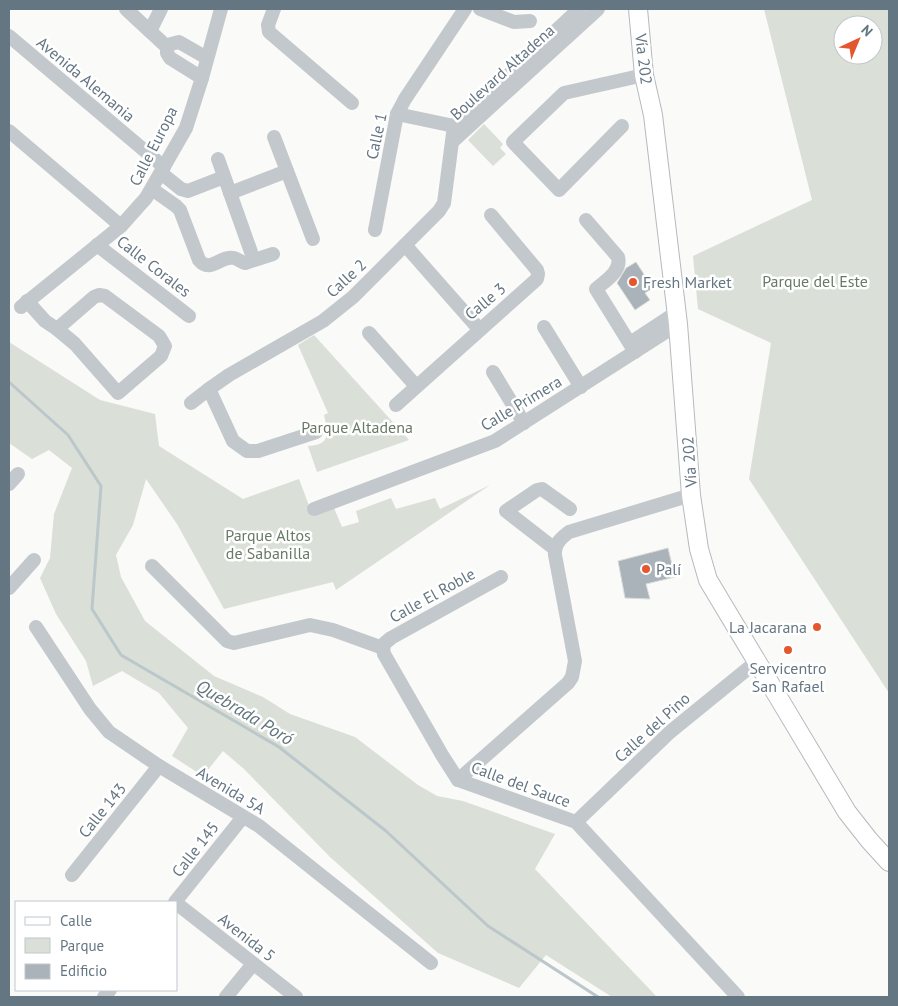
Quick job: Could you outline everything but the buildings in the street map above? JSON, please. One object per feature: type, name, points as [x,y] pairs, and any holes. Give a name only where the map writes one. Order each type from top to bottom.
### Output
[{"type":"main road","name":"Vía 202","points":[[638,9],[644,75],[653,115],[678,318],[691,495],[699,549],[708,580],[847,812],[889,862]]},
{"type":"street","points":[[126,9],[167,47],[167,53],[170,58],[202,78]]},
{"type":"street","points":[[150,31],[161,9]]},
{"type":"street","name":"Calle Europa","points":[[57,329],[24,304],[121,226],[146,198],[186,128],[221,9]]},
{"type":"street","points":[[274,9],[268,25],[269,32],[352,103]]},
{"type":"street","name":"Calle 1","points":[[375,230],[397,114],[465,9]]},
{"type":"street","points":[[480,9],[514,22],[530,21]]},
{"type":"street","name":"Boulevard Altadena","points":[[453,141],[580,13],[598,9]]},
{"type":"street","name":"Avenida Alemania","points":[[9,36],[163,170]]},
{"type":"street","points":[[167,47],[179,42],[207,58]]},
{"type":"street","name":"Boulevard Altadena","points":[[454,126],[520,72]]},
{"type":"street","points":[[622,126],[559,190],[513,142],[564,93],[644,75]]},
{"type":"street","points":[[397,114],[454,126]]},
{"type":"street","name":"Calle 2","points":[[191,403],[208,389],[323,321],[353,297],[439,211],[444,203],[454,126]]},
{"type":"street","points":[[9,131],[121,226]]},
{"type":"street","points":[[274,137],[313,240]]},
{"type":"street","points":[[218,159],[251,252]]},
{"type":"street","points":[[163,170],[181,189],[188,191],[224,177]]},
{"type":"street","points":[[230,193],[287,171]]},
{"type":"street","points":[[152,189],[180,210],[198,260],[204,265],[209,266],[230,258],[246,263],[274,254]]},
{"type":"street","name":"Calle 3","points":[[396,405],[479,329],[533,283],[538,274],[533,264],[491,215]]},
{"type":"street","points":[[586,220],[618,257],[619,261],[615,272],[596,289],[633,347]]},
{"type":"street","name":"Calle Corales","points":[[97,245],[189,316]]},
{"type":"street","points":[[405,245],[479,329]]},
{"type":"street","points":[[102,295],[159,336],[163,340],[164,348],[161,356],[118,393],[75,344],[57,329],[94,297],[102,295]]},
{"type":"street","name":"Calle Primera","points":[[314,509],[495,442],[581,387],[633,347],[678,318]]},
{"type":"street","points":[[544,327],[581,387]]},
{"type":"street","points":[[369,332],[416,386]]},
{"type":"street","points":[[493,372],[524,423]]},
{"type":"street","points":[[208,389],[233,441],[247,451],[258,451],[316,432]]},
{"type":"street","points":[[554,550],[506,511],[537,490],[542,489],[570,509]]},
{"type":"street","points":[[458,780],[568,683],[572,677],[575,661],[554,550],[558,542],[569,532],[691,495]]},
{"type":"street","points":[[9,588],[34,560]]},
{"type":"street","points":[[152,566],[227,641],[234,642],[310,624],[334,630],[383,648]]},
{"type":"street","name":"Calle El Roble","points":[[383,648],[385,643],[391,638],[501,577]]},
{"type":"street","name":"Avenida 5A","points":[[36,627],[90,709],[109,732],[159,766],[260,826],[431,963]]},
{"type":"street","name":"Calle del Sauce","points":[[383,648],[384,654],[458,780],[576,822],[738,997]]},
{"type":"street","name":"Calle del Pino","points":[[576,822],[670,732],[756,662]]},
{"type":"street","name":"Calle 143","points":[[72,875],[159,766]]},
{"type":"street","name":"Calle 145","points":[[176,901],[243,817]]},
{"type":"street","name":"Avenida 5","points":[[178,904],[296,997]]},
{"type":"street","points":[[226,997],[253,964]]},
{"type":"green space","name":"Parque del Este","points":[[764,9],[889,9],[889,693],[749,479],[771,343],[698,309],[693,256],[812,200]]},
{"type":"green space","points":[[484,124],[503,144],[500,148],[506,154],[493,166],[468,140]]},
{"type":"green space","name":"Parque Altadena","points":[[314,335],[409,440],[317,472],[308,446],[316,445],[325,440],[327,427],[324,415],[328,413],[298,345]]},
{"type":"green space","name":"Parque Altos de Sabanilla","points":[[9,342],[100,400],[155,414],[159,446],[243,499],[299,479],[313,516],[334,508],[342,527],[359,522],[356,511],[391,498],[396,509],[435,498],[440,509],[490,485],[336,590],[333,582],[224,609],[177,524],[146,479],[133,525],[116,555],[121,577],[145,621],[214,676],[263,697],[290,714],[355,737],[418,785],[437,796],[463,801],[555,834],[535,869],[657,997],[612,997],[546,955],[519,988],[438,953],[330,857],[244,769],[223,751],[203,776],[172,756],[188,728],[159,693],[122,671],[93,686],[86,661],[56,614],[40,578],[50,558],[54,514],[72,468],[49,450],[32,459],[9,443]]},
{"type":"waterway","name":"Quebrada Poró","points":[[9,382],[68,435],[101,486],[92,609],[121,655],[279,747],[386,831],[488,926],[598,997]]},
{"type":"place","name":"Fresh Market","points":[[633,282]]},
{"type":"place","name":"Palí","points":[[646,569]]},
{"type":"place","name":"La Jacarana","points":[[817,627]]},
{"type":"place","name":"Servicentro San Rafael","points":[[788,650]]}]
